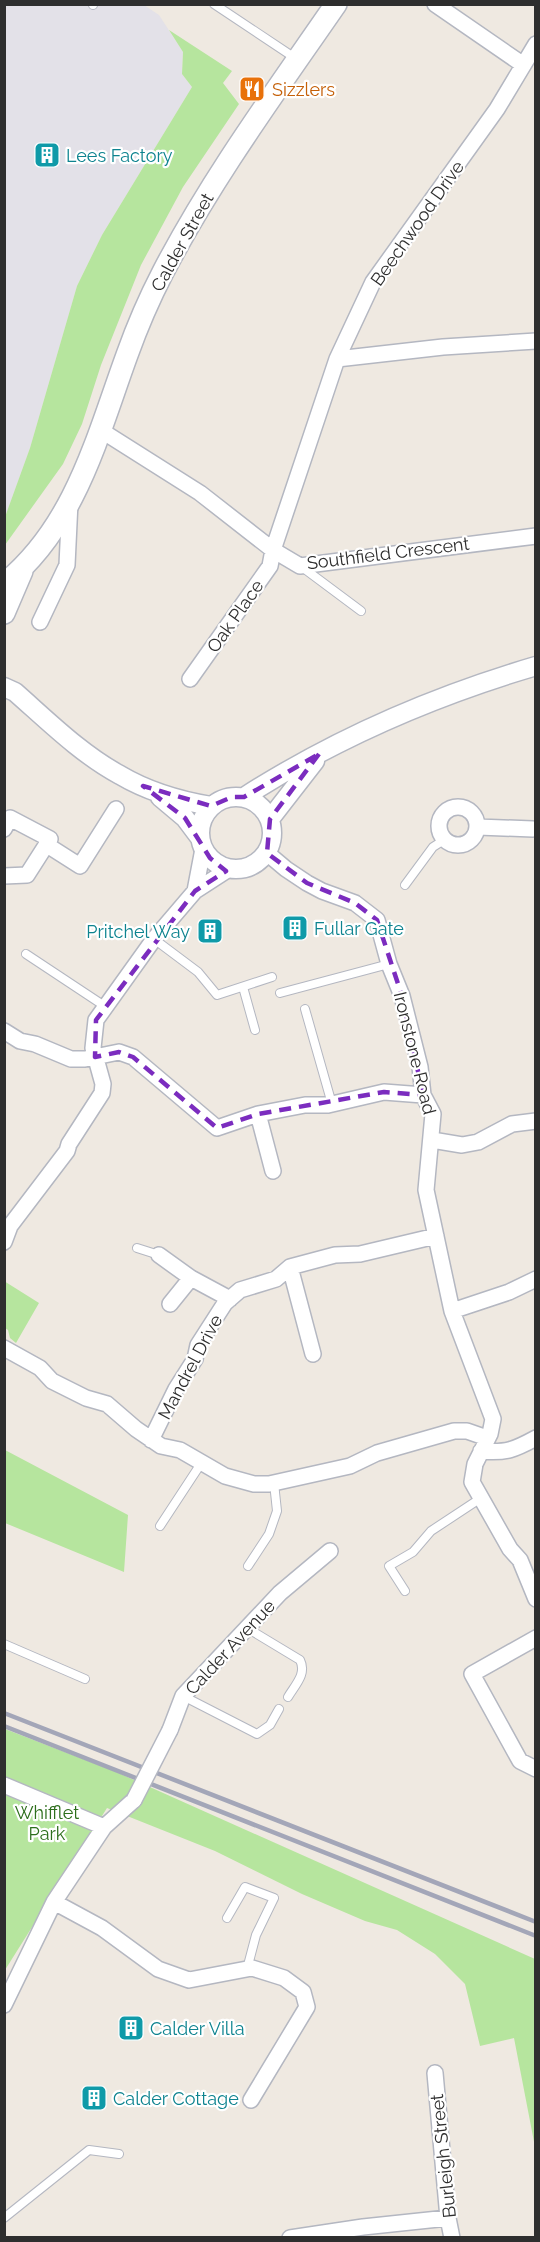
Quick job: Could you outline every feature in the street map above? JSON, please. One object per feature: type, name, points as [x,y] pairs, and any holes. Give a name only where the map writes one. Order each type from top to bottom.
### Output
[{"type":"main road","name":"Calder Street","points":[[4,584],[22,570],[53,532],[70,502],[102,431],[142,315],[193,215],[336,4]]},
{"type":"main road","name":"Calder Street","points":[[4,613],[22,570]]},
{"type":"street","points":[[435,4],[522,64]]},
{"type":"street","name":"Beechwood Drive","points":[[273,550],[337,359],[373,282],[497,109],[536,44]]},
{"type":"street","points":[[337,359],[442,347],[536,341]]},
{"type":"street","name":"Southfield Crescent","points":[[102,431],[200,493],[273,550],[300,566],[536,536]]},
{"type":"street","name":"Calder Street","points":[[40,622],[67,565],[70,502]]},
{"type":"street","name":"Oak Place","points":[[190,679],[270,566],[273,550]]},
{"type":"street","points":[[244,797],[350,738],[428,703],[536,666]]},
{"type":"street","points":[[4,687],[15,692],[84,751],[120,775],[143,786],[211,807]]},
{"type":"street","points":[[270,819],[319,754]]},
{"type":"street","points":[[143,786],[169,803],[185,818],[202,843],[210,858],[229,869],[251,867],[267,853],[272,842],[273,830],[270,819],[264,809],[244,797],[221,800],[211,807],[200,827],[202,843],[195,891]]},
{"type":"street","points":[[451,807],[464,807],[474,815],[478,827],[473,838],[462,845],[455,846],[444,840],[438,828],[438,822],[451,807]]},
{"type":"street","points":[[47,845],[80,866],[116,809]]},
{"type":"street","points":[[4,829],[10,818],[51,839],[27,876],[4,876]]},
{"type":"street","points":[[478,827],[535,830]]},
{"type":"street","name":"Ironstone Road","points":[[267,853],[307,883],[355,903],[377,920],[389,964],[402,996],[420,1067],[423,1095],[433,1114],[426,1190],[452,1311],[493,1419],[475,1464],[472,1482],[510,1548],[520,1560],[536,1599]]},
{"type":"street","points":[[4,1242],[9,1226],[67,1151],[69,1144],[102,1093],[103,1084],[93,1048],[96,1020],[154,939],[195,891],[229,869]]},
{"type":"street","points":[[4,1031],[20,1041],[35,1044],[71,1059],[85,1059],[119,1052],[132,1057],[218,1128],[258,1114],[305,1105],[332,1104],[384,1092],[423,1095]]},
{"type":"street","points":[[258,1114],[273,1172]]},
{"type":"street","points":[[432,1140],[462,1145],[478,1142],[512,1124],[536,1121]]},
{"type":"street","name":"Mandrel Drive","points":[[151,1440],[176,1389],[195,1359],[198,1346],[230,1299],[240,1290],[276,1279],[290,1267],[335,1255],[360,1254],[436,1236]]},
{"type":"street","points":[[159,1255],[191,1278],[230,1299]]},
{"type":"street","points":[[290,1267],[313,1354]]},
{"type":"street","points":[[170,1304],[191,1278]]},
{"type":"street","points":[[452,1311],[509,1292],[536,1279]]},
{"type":"street","points":[[4,1347],[40,1368],[52,1381],[86,1398],[107,1404],[161,1446],[180,1450],[225,1476],[254,1484],[274,1483],[350,1466],[377,1454],[454,1431],[467,1431],[484,1444],[502,1453],[536,1438]]},
{"type":"street","name":"Calder Avenue","points":[[4,2005],[54,1902],[104,1827],[134,1800],[171,1730],[183,1696],[279,1593],[330,1551]]},
{"type":"street","points":[[536,1638],[472,1674],[520,1761],[536,1769]]},
{"type":"street","points":[[4,1785],[104,1827]]},
{"type":"street","points":[[54,1902],[102,1928],[158,1969],[189,1980],[252,1968],[284,1978],[303,1992],[307,2007],[251,2100]]},
{"type":"street","name":"Burleigh Street","points":[[435,2073],[448,2218],[452,2238]]},
{"type":"street","points":[[291,2238],[363,2227],[448,2218]]},
{"type":"lane","points":[[214,4],[298,60]]},
{"type":"lane","points":[[300,566],[361,611]]},
{"type":"lane","points":[[405,885],[433,847],[444,840]]},
{"type":"lane","points":[[154,939],[198,972],[217,995],[272,977]]},
{"type":"lane","points":[[27,954],[106,1007]]},
{"type":"lane","points":[[280,993],[389,964]]},
{"type":"lane","points":[[243,987],[255,1030]]},
{"type":"lane","points":[[305,1009],[332,1104]]},
{"type":"lane","points":[[137,1248],[159,1255]]},
{"type":"lane","points":[[160,1526],[202,1462]]},
{"type":"lane","points":[[249,1566],[268,1534],[277,1511],[274,1483]]},
{"type":"lane","points":[[405,1591],[389,1566],[413,1552],[431,1531],[481,1498]]},
{"type":"lane","points":[[247,1628],[302,1663],[303,1672],[288,1697]]},
{"type":"lane","points":[[4,1644],[85,1679]]},
{"type":"lane","points":[[183,1696],[257,1734],[270,1725],[279,1709]]},
{"type":"lane","points":[[227,1918],[245,1887],[274,1898],[256,1935],[247,1969]]},
{"type":"lane","points":[[4,2218],[89,2150],[118,2154]]},
{"type":"highlighted area","points":[[319,754],[270,819],[267,853],[307,883],[355,903],[377,920],[402,996],[423,1095],[384,1092],[258,1114],[217,1128],[133,1057],[119,1052],[95,1057],[96,1020],[195,891],[226,871],[210,858],[185,818],[143,786],[211,806],[232,797],[244,797]]},
{"type":"shaded area","points":[[5,5],[144,5],[159,15],[183,52],[182,74],[192,87],[102,235],[77,286],[30,448],[5,517]]},
{"type":"green space","points":[[169,30],[232,71],[223,83],[239,104],[183,187],[141,265],[101,365],[82,424],[63,464],[5,545],[5,517],[30,448],[77,286],[102,235],[192,87],[182,74],[183,52]]},
{"type":"green space","points":[[4,1281],[39,1303],[16,1343],[10,1338],[5,1328]]},
{"type":"green space","points":[[5,1450],[128,1515],[124,1572],[5,1523]]},
{"type":"green space","name":"Whifflet Park","points":[[5,1729],[114,1771],[535,1959],[535,2147],[514,2038],[480,2046],[465,1984],[435,1954],[397,1930],[365,1921],[302,1894],[215,1851],[107,1808],[5,1970]]},
{"type":"railway","points":[[4,1713],[536,1922]]},
{"type":"railway","points":[[4,1726],[536,1936]]},
{"type":"place","name":"Sizzlers","points":[[252,89]]},
{"type":"place","name":"Lees Factory","points":[[47,155]]},
{"type":"place","name":"Fullar Gate","points":[[295,928]]},
{"type":"place","name":"Pritchel Way","points":[[210,931]]},
{"type":"place","name":"Calder Villa","points":[[131,2028]]},
{"type":"place","name":"Calder Cottage","points":[[94,2098]]}]
